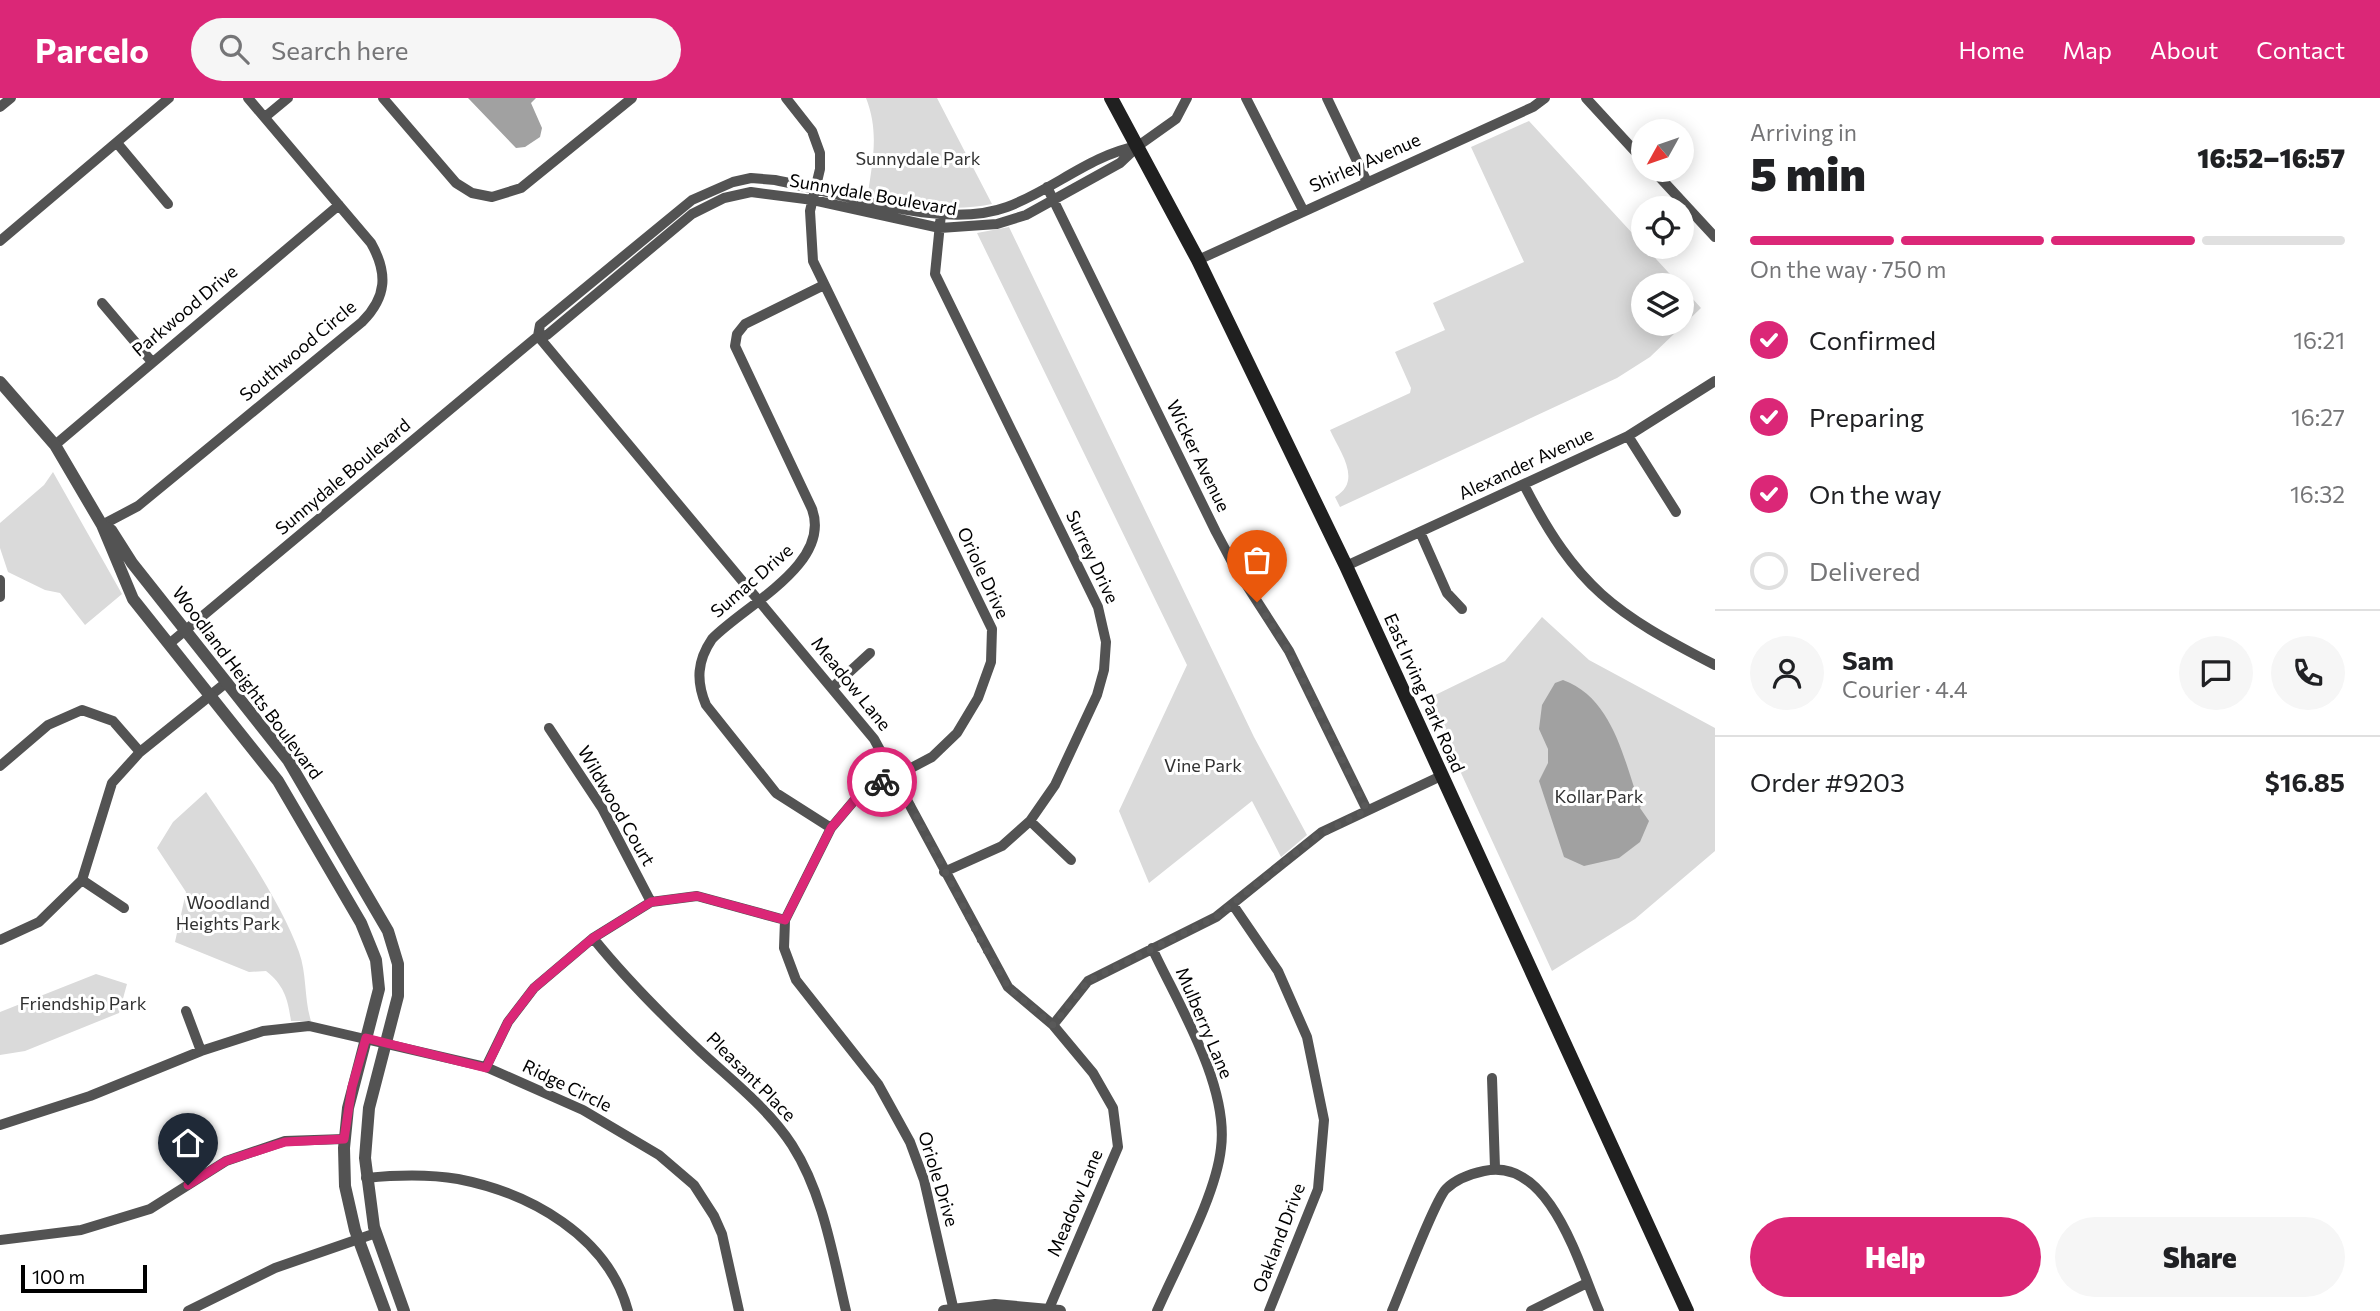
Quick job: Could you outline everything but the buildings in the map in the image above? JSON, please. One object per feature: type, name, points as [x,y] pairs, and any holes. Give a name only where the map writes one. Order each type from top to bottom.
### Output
[{"type":"main road","name":"East Irving Park Road","points":[[1111,98],[1198,260],[1346,566],[1686,1311]]},
{"type":"street","points":[[0,107],[11,98]]},
{"type":"street","points":[[0,242],[169,98]]},
{"type":"street","name":"Southwood Circle","points":[[102,526],[138,506],[362,322],[375,307],[384,286],[381,265],[371,243],[247,98]]},
{"type":"street","points":[[265,117],[288,98]]},
{"type":"street","points":[[383,98],[456,183],[472,193],[492,197],[521,188],[632,98]]},
{"type":"street","name":"Oriole Drive","points":[[786,98],[816,139],[821,163],[809,237],[813,261],[822,286],[992,629],[991,662],[978,698],[957,733],[932,757],[895,774],[858,796],[831,828],[785,920],[784,948],[796,980],[878,1084],[910,1142],[924,1180],[951,1310]]},
{"type":"street","points":[[1138,146],[1176,119],[1187,98]]},
{"type":"street","points":[[1246,98],[1303,210]]},
{"type":"street","points":[[1327,98],[1367,182]]},
{"type":"street","name":"Shirley Avenue","points":[[1198,260],[1533,107],[1545,98]]},
{"type":"street","points":[[1586,98],[1631,147]]},
{"type":"street","points":[[117,143],[168,204]]},
{"type":"street","name":"Sunnydale Boulevard","points":[[538,336],[540,325],[685,205],[733,182],[751,178],[816,188],[941,214],[990,212],[1047,187],[1113,150],[1138,146]]},
{"type":"street","name":"Sunnydale Boulevard","points":[[169,644],[538,336],[547,335],[680,224],[709,204],[751,192],[813,200],[940,228],[997,224],[1016,219],[1120,163],[1138,146]]},
{"type":"street","points":[[1664,182],[1715,237]]},
{"type":"street","name":"Wicker Avenue","points":[[1047,187],[1216,532],[1233,564],[1289,652],[1367,810]]},
{"type":"street","name":"Parkwood Drive","points":[[55,445],[339,205]]},
{"type":"street","name":"Surrey Drive","points":[[941,214],[935,274],[1094,598],[1104,628],[1106,657],[1097,695],[1055,785],[1030,821],[1002,846],[944,872]]},
{"type":"street","name":"Sumac Drive","points":[[822,286],[745,324],[736,339],[739,359],[816,523],[815,541],[805,559],[721,630],[703,653],[699,689],[715,718],[776,793],[831,828]]},
{"type":"street","points":[[102,303],[152,362]]},
{"type":"street","name":"Meadow Lane","points":[[538,336],[874,739],[1008,987],[1053,1025],[1094,1073],[1113,1108],[1118,1147],[1052,1310]]},
{"type":"street","name":"Alexander Avenue","points":[[1346,566],[1628,436],[1710,392],[1715,380]]},
{"type":"street","name":"Woodland Heights Boulevard","points":[[0,382],[55,445],[102,526],[133,599],[285,791],[361,923],[376,960],[379,982],[352,1087],[344,1139],[345,1186],[358,1239],[385,1311]]},
{"type":"street","points":[[1628,436],[1676,512]]},
{"type":"street","points":[[1524,485],[1558,547],[1590,585],[1637,623],[1715,664]]},
{"type":"street","name":"Woodland Heights Boulevard","points":[[102,526],[111,530],[132,563],[300,778],[388,931],[398,964],[399,988],[368,1116],[366,1178],[376,1233],[404,1311]]},
{"type":"street","points":[[1420,532],[1447,593],[1462,610]]},
{"type":"street","points":[[0,580],[0,597]]},
{"type":"street","points":[[833,687],[870,653]]},
{"type":"street","points":[[0,940],[39,922],[82,880],[112,783],[140,752],[227,682]]},
{"type":"street","points":[[0,766],[48,725],[82,710],[113,721],[140,752]]},
{"type":"street","name":"Wildwood Court","points":[[549,728],[601,808],[651,902]]},
{"type":"street","points":[[1053,1025],[1088,981],[1199,927],[1233,905],[1315,837],[1441,776]]},
{"type":"street","points":[[1030,821],[1071,860]]},
{"type":"street","points":[[82,880],[124,908]]},
{"type":"street","points":[[486,1068],[508,1022],[534,988],[593,938],[651,902],[697,896],[785,920]]},
{"type":"street","name":"Oakland Drive","points":[[1233,905],[1278,971],[1307,1037],[1324,1121],[1318,1189],[1269,1311]]},
{"type":"street","name":"Pleasant Place","points":[[593,938],[647,1002],[766,1113],[793,1146],[811,1182],[830,1244],[846,1311]]},
{"type":"street","name":"Mulberry Lane","points":[[1152,948],[1210,1077],[1218,1100],[1222,1147],[1209,1192],[1157,1311]]},
{"type":"street","points":[[186,1012],[201,1051]]},
{"type":"street","name":"Ridge Circle","points":[[0,1125],[90,1096],[201,1051],[263,1031],[298,1025],[366,1038],[486,1068],[583,1110],[679,1169],[705,1199],[722,1234],[739,1311]]},
{"type":"street","points":[[1492,1078],[1495,1168]]},
{"type":"street","points":[[0,1240],[81,1230],[150,1209],[226,1161],[285,1142],[344,1139]]},
{"type":"street","points":[[1392,1311],[1444,1190],[1468,1174],[1495,1168],[1515,1171],[1535,1185],[1553,1207],[1599,1311]]},
{"type":"street","points":[[366,1178],[411,1176],[458,1179],[518,1198],[563,1224],[595,1248],[617,1280],[628,1311]]},
{"type":"street","points":[[188,1311],[275,1268],[376,1233]]},
{"type":"street","points":[[1531,1311],[1587,1283]]},
{"type":"street","points":[[951,1310],[996,1305],[1052,1310]]},
{"type":"green space","name":"Sunnydale Park","points":[[866,98],[937,98],[992,204],[945,207],[915,204],[868,193],[874,134]]},
{"type":"green space","points":[[1529,121],[1631,232],[1631,259],[1656,259],[1669,273],[1631,273],[1631,336],[1672,336],[1650,357],[1617,378],[1340,507],[1335,497],[1347,483],[1347,466],[1330,430],[1410,393],[1411,388],[1395,352],[1445,330],[1433,303],[1524,262],[1471,147]]},
{"type":"green space","name":"Vine Park","points":[[1009,227],[1254,737],[1307,835],[1281,857],[1252,801],[1149,883],[1119,811],[1187,665],[977,233]]},
{"type":"green space","points":[[1694,300],[1701,308],[1694,315]]},
{"type":"green space","points":[[53,472],[122,594],[85,625],[60,593],[45,590],[8,572],[0,548],[0,523],[44,485]]},
{"type":"green space","name":"Kollar Park","points":[[1542,617],[1589,660],[1715,728],[1715,851],[1635,919],[1552,971],[1427,699],[1505,661]]},
{"type":"green space","name":"Woodland Heights Park","points":[[206,792],[257,870],[291,933],[302,960],[311,1021],[291,1021],[284,993],[266,971],[249,972],[175,942],[186,892],[157,848],[173,822]]},
{"type":"green space","name":"Friendship Park","points":[[96,974],[127,984],[119,1013],[25,1051],[0,1055],[0,1012]]},
{"type":"shaded area","points":[[468,98],[536,98],[531,103],[542,128],[540,137],[525,147],[516,148]]},
{"type":"shaded area","points":[[1563,680],[1579,688],[1603,712],[1619,744],[1636,793],[1643,801],[1640,808],[1649,821],[1640,842],[1619,858],[1584,866],[1564,857],[1539,781],[1548,763],[1548,749],[1539,729],[1542,705],[1555,683]]},
{"type":"way so far","points":[[882,782],[895,774],[944,872],[1008,987],[1053,1025],[1088,981],[1216,917],[1315,837],[1367,810],[1289,652],[1257,602]]},
{"type":"route","points":[[188,1185],[226,1161],[285,1142],[344,1139],[352,1087],[366,1038],[486,1068],[508,1022],[534,988],[593,938],[651,902],[697,896],[785,920],[831,828],[858,796],[882,782]]}]
